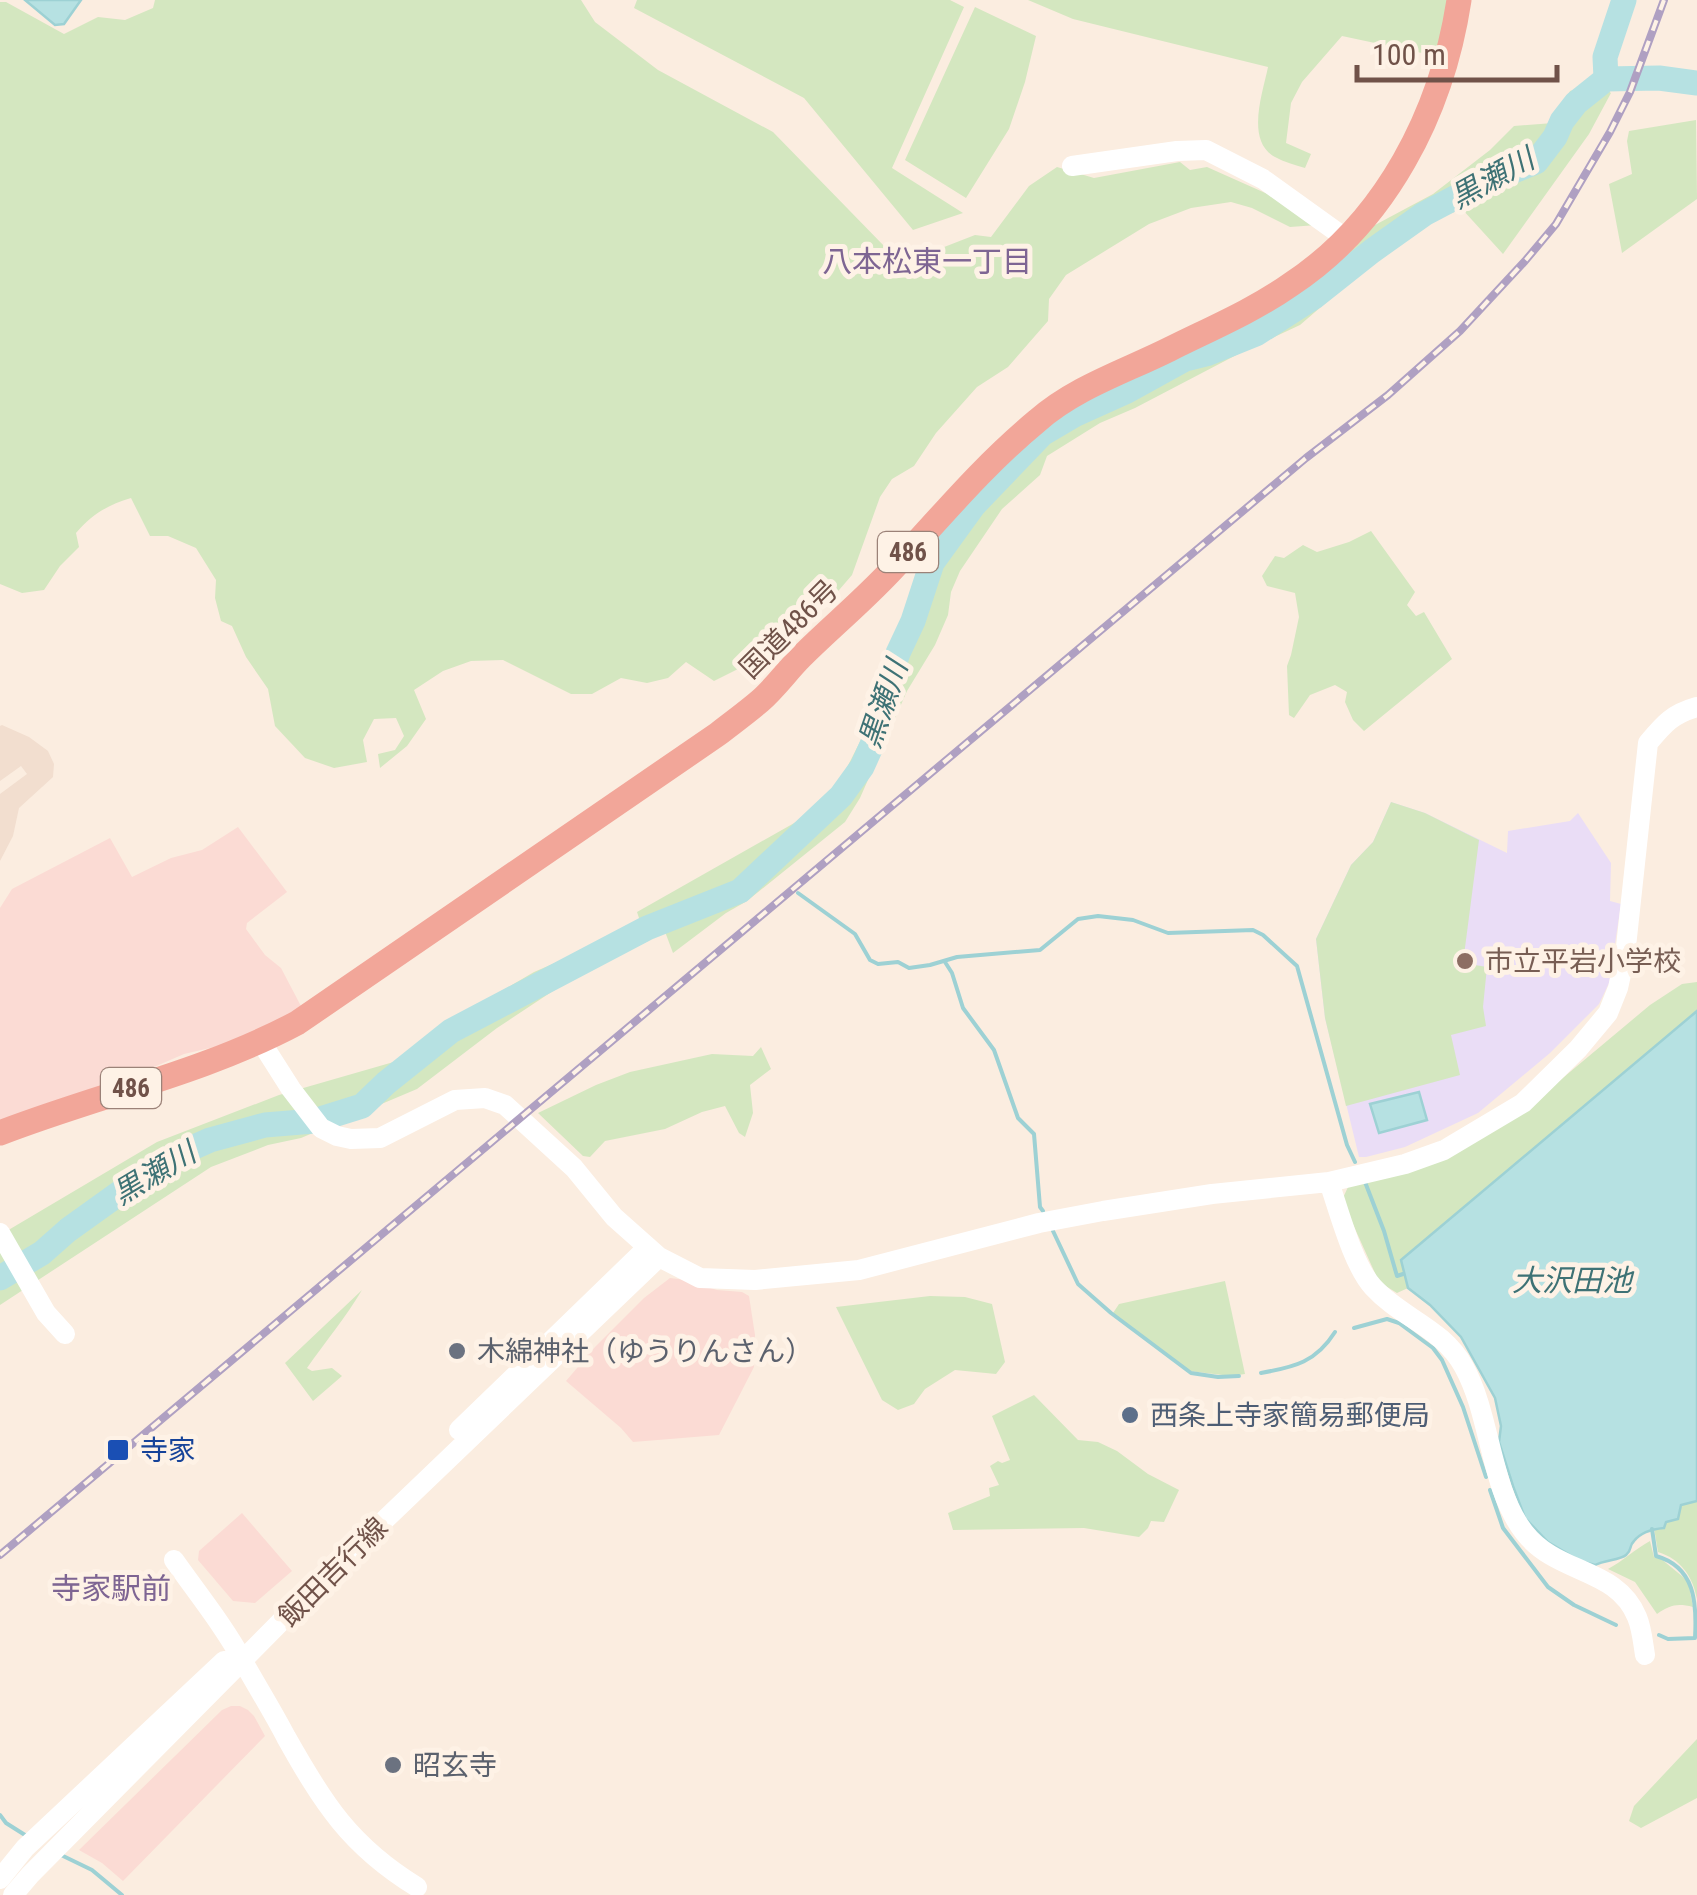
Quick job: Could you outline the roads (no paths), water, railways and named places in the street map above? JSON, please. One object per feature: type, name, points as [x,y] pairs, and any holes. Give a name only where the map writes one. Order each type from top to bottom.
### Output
[{"type":"highway","name":"国道486号","points":[[0,1133],[262,1042],[356,984],[718,734],[761,700],[896,566],[994,459],[1040,418],[1088,386],[1153,358],[1268,299],[1348,240],[1382,197],[1424,119],[1444,74],[1458,0]]},
{"type":"street","points":[[1072,166],[1206,150],[1263,179],[1348,240]]},
{"type":"street","points":[[262,1042],[290,1089],[320,1128],[351,1139],[380,1138],[455,1100],[485,1098],[506,1105],[574,1168],[614,1217],[654,1252],[700,1278],[755,1280],[859,1270],[1103,1210],[1329,1182],[1405,1164],[1444,1150],[1476,1131],[1524,1102],[1608,1014],[1625,956],[1648,744],[1680,712],[1697,707]]},
{"type":"street","points":[[1329,1182],[1355,1254],[1373,1287],[1440,1338],[1464,1366],[1506,1497],[1523,1531],[1548,1555],[1602,1579],[1617,1590],[1637,1618],[1646,1655]]},
{"type":"street","points":[[5,1242],[46,1313],[65,1334]]},
{"type":"street","name":"飯田吉行線","points":[[0,1879],[25,1848],[322,1580],[654,1252]]},
{"type":"street","points":[[174,1560],[219,1622],[334,1816],[380,1862],[416,1887]]},
{"type":"street","name":"飯田吉行線","points":[[13,1895],[240,1656]]},
{"type":"water","points":[[25,0],[81,0],[64,24],[55,25]]},
{"type":"water","name":"大沢田池","points":[[1697,1011],[1697,1501],[1681,1505],[1678,1519],[1666,1522],[1664,1528],[1640,1535],[1623,1557],[1595,1565],[1580,1561],[1548,1542],[1525,1518],[1499,1442],[1501,1426],[1495,1398],[1461,1337],[1408,1288],[1401,1260]]},
{"type":"water","points":[[1419,1092],[1427,1120],[1379,1133],[1370,1104]]},
{"type":"waterway","points":[[1606,79],[1605,57],[1624,0]]},
{"type":"waterway","name":"黒瀬川","points":[[0,1278],[42,1253],[167,1159],[210,1140],[265,1125],[314,1121],[362,1106],[451,1031],[647,928],[740,891],[841,796],[862,767],[932,563],[974,505],[1042,434],[1185,359],[1256,334],[1314,297],[1424,214],[1481,184],[1536,162],[1576,103],[1606,79],[1659,78],[1697,83]]},
{"type":"waterway","points":[[775,860],[780,867]]},
{"type":"waterway","points":[[798,893],[855,934],[870,960],[878,964],[898,962],[909,968],[957,957],[1040,950],[1078,919],[1098,916],[1133,920],[1168,933],[1253,930],[1297,966],[1355,1162]]},
{"type":"waterway","points":[[945,962],[963,1008],[994,1050],[1018,1118],[1034,1134],[1043,1211]]},
{"type":"waterway","points":[[1365,1182],[1397,1276],[1403,1274]]},
{"type":"waterway","points":[[1053,1231],[1078,1284],[1111,1313],[1191,1373],[1239,1376]]},
{"type":"waterway","points":[[1354,1328],[1387,1319],[1399,1323],[1433,1348],[1463,1407],[1486,1477]]},
{"type":"waterway","points":[[1261,1373],[1304,1362],[1335,1332]]},
{"type":"waterway","points":[[1490,1490],[1503,1528],[1548,1587],[1574,1605],[1616,1625]]},
{"type":"waterway","points":[[1652,1529],[1656,1556],[1669,1561],[1686,1577],[1695,1612],[1695,1638],[1668,1639],[1659,1635]]},
{"type":"waterway","points":[[0,1815],[25,1835]]},
{"type":"waterway","points":[[59,1854],[92,1870],[122,1895]]},
{"type":"railway","points":[[0,1555],[1460,331],[1556,224],[1630,92],[1664,0]]},
{"type":"place","name":"市立平岩小学校","points":[[1465,961]]},
{"type":"place","name":"木綿神社（ゆうりんさん）","points":[[457,1351]]},
{"type":"place","name":"西条上寺家簡易郵便局","points":[[1130,1415]]},
{"type":"place","name":"寺家","points":[[118,1450]]},
{"type":"place","name":"昭玄寺","points":[[393,1765]]},
{"type":"district","name":"八本松東一丁目","points":[[927,261]]},
{"type":"district","name":"寺家駅前","points":[[111,1588]]}]
